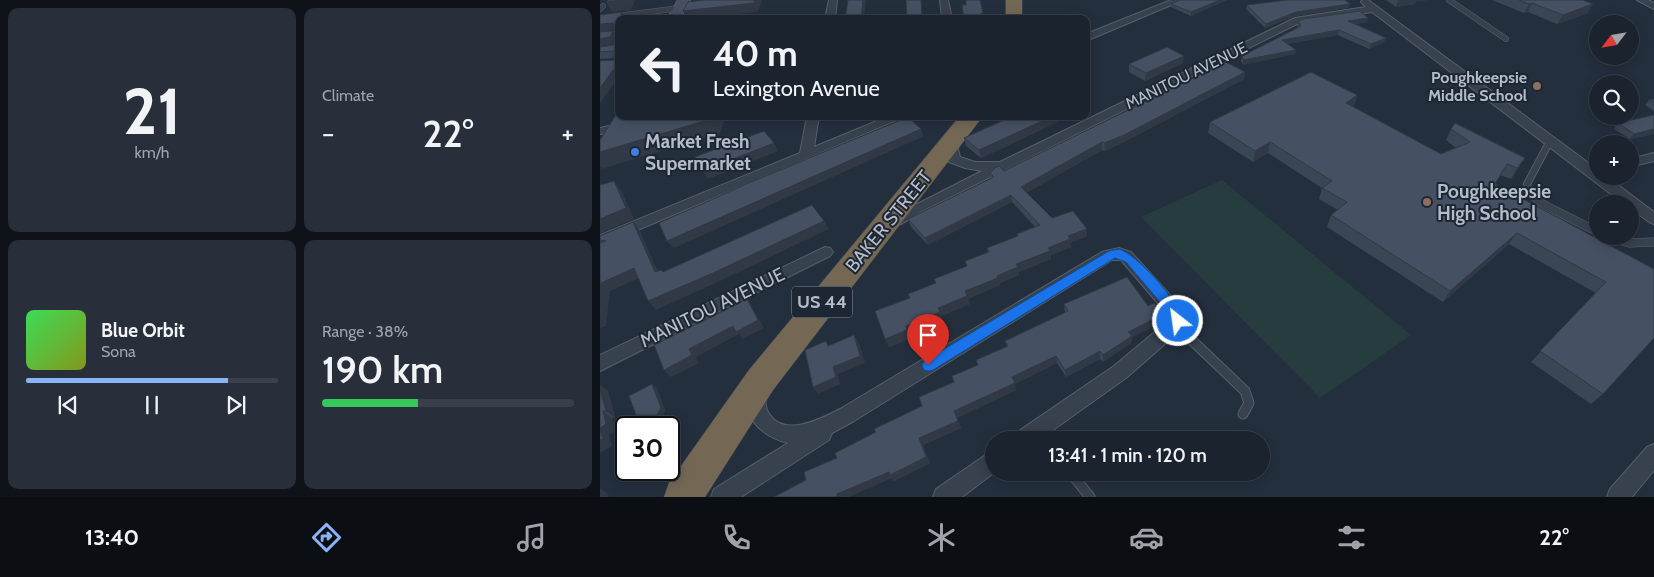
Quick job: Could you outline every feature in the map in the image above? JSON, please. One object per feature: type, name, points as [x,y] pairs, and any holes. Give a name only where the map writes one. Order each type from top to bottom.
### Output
[{"type":"highway","points":[[1014,0],[1014,15]]},
{"type":"highway","name":"BAKER STREET","points":[[683,497],[761,380],[964,127]]},
{"type":"street","points":[[831,15],[833,0]]},
{"type":"street","points":[[944,0],[946,15]]},
{"type":"street","points":[[1090,36],[1179,0]]},
{"type":"street","points":[[1362,0],[1550,141],[1589,168]]},
{"type":"street","points":[[1641,0],[1654,6]]},
{"type":"street","name":"MANITOU AVENUE","points":[[883,227],[915,209],[1298,20],[1374,9]]},
{"type":"street","points":[[600,144],[604,130],[615,117]]},
{"type":"street","points":[[806,155],[812,120]]},
{"type":"street","points":[[600,242],[890,120]]},
{"type":"street","name":"MANITOU AVENUE","points":[[964,127],[952,150],[954,158],[965,165],[985,167],[1006,164]]},
{"type":"street","points":[[1639,161],[1654,157]]},
{"type":"street","points":[[1612,185],[1654,219]]},
{"type":"street","name":"MANITOU AVENUE","points":[[600,363],[824,252]]},
{"type":"street","points":[[722,497],[795,452],[847,415],[1113,254],[1119,254],[1130,259],[1177,316],[1171,330],[1043,431]]},
{"type":"street","points":[[761,380],[756,400],[757,408],[766,423],[782,434],[808,433],[847,415]]},
{"type":"street","points":[[1618,497],[1654,454]]},
{"type":"street","points":[[944,497],[985,467]]},
{"type":"lane","points":[[1449,0],[1506,39]]},
{"type":"lane","points":[[628,15],[681,8]]},
{"type":"lane","points":[[600,18],[615,16]]},
{"type":"lane","points":[[600,36],[615,34]]},
{"type":"lane","points":[[1550,141],[1527,184],[1531,195],[1544,205],[1589,228]]},
{"type":"lane","points":[[1639,244],[1654,242]]},
{"type":"lane","points":[[1171,330],[1244,391],[1249,403],[1243,414]]},
{"type":"lane","points":[[1077,481],[1090,497]]},
{"type":"green space","points":[[1222,180],[1411,335],[1320,398],[1141,217]]},
{"type":"building","points":[[608,0],[625,0],[606,2]]},
{"type":"building","points":[[704,0],[755,0],[754,3],[683,11],[688,2]]},
{"type":"building","points":[[848,0],[863,0],[861,15],[846,15]]},
{"type":"building","points":[[906,0],[921,0],[922,15],[907,15]]},
{"type":"building","points":[[966,0],[980,0],[983,13],[980,15],[963,15],[962,5],[966,5]]},
{"type":"building","points":[[1180,0],[1220,0],[1191,12],[1171,4]]},
{"type":"building","points":[[1287,0],[1345,0],[1350,4],[1296,12],[1266,24],[1247,5]]},
{"type":"building","points":[[1519,0],[1583,0],[1593,4],[1563,15]]},
{"type":"building","points":[[1360,11],[1368,18],[1348,21],[1386,38],[1371,44],[1339,30],[1282,40],[1296,50],[1243,60],[1242,56],[1301,26],[1298,21]]},
{"type":"building","points":[[622,12],[621,15],[615,15],[615,23],[600,24],[600,15]]},
{"type":"building","points":[[613,31],[610,37],[600,39],[600,32]]},
{"type":"building","points":[[615,45],[615,51],[600,52],[600,47]]},
{"type":"building","points":[[1167,47],[1184,56],[1146,73],[1129,64]]},
{"type":"building","points":[[615,51],[615,67],[600,88],[600,61],[614,60]]},
{"type":"building","points":[[1226,62],[1245,72],[1124,135],[1104,143],[1102,142],[1021,187],[1052,218],[1073,211],[1087,229],[1068,236],[1070,239],[1048,248],[1050,251],[1016,264],[1018,267],[997,276],[998,278],[965,291],[967,296],[938,308],[940,312],[906,326],[907,330],[885,339],[875,311],[910,298],[908,294],[936,283],[934,279],[967,266],[965,261],[989,252],[987,248],[1040,225],[1011,195],[925,238],[908,219],[994,177],[990,173],[999,166],[1004,171]]},
{"type":"building","points":[[1311,72],[1357,95],[1346,103],[1441,154],[1470,142],[1451,129],[1455,123],[1525,158],[1517,168],[1507,164],[1495,184],[1589,234],[1589,245],[1609,245],[1654,269],[1654,338],[1603,394],[1540,351],[1606,282],[1517,233],[1450,291],[1331,215],[1347,202],[1322,188],[1332,181],[1270,142],[1255,151],[1210,122]]},
{"type":"building","points":[[1654,115],[1654,129],[1634,134],[1621,125],[1639,125],[1639,118]]},
{"type":"building","points":[[615,116],[615,120],[708,120],[600,152],[600,140]]},
{"type":"building","points":[[901,120],[911,120],[921,129],[667,241],[659,223],[749,183]]},
{"type":"building","points":[[1004,120],[1044,120],[979,150],[964,138]]},
{"type":"building","points":[[764,131],[774,143],[703,171],[695,157]]},
{"type":"building","points":[[614,181],[626,208],[600,219],[600,185]]},
{"type":"building","points":[[812,205],[824,221],[648,301],[634,268],[601,283],[600,292],[600,243],[606,241],[600,240],[600,236],[633,222],[655,272],[661,270],[663,272]]},
{"type":"building","points":[[1127,277],[1148,306],[1154,303],[1164,314],[1128,332],[1132,336],[1103,355],[1100,351],[1065,370],[1056,356],[1012,377],[1015,383],[954,411],[958,421],[919,438],[926,457],[890,475],[889,472],[837,494],[836,497],[774,497],[806,480],[804,472],[837,458],[835,453],[876,432],[874,429],[922,406],[919,397],[954,382],[952,376],[978,365],[976,360],[1008,346],[1005,341],[1068,311],[1064,304]]},
{"type":"building","points":[[747,299],[758,320],[736,332],[733,326],[689,349],[692,355],[664,370],[654,345]]},
{"type":"building","points":[[854,335],[860,356],[833,367],[836,377],[813,387],[805,350],[826,341],[828,346]]},
{"type":"building","points":[[652,384],[661,408],[657,415],[636,415],[629,396]]},
{"type":"building","points":[[600,390],[606,411],[603,411],[606,424],[600,428]]},
{"type":"building","points":[[600,429],[603,439],[600,440]]},
{"type":"place","name":"Poughkeepsie Middle School","points":[[1537,86]]},
{"type":"place","name":"Market Fresh Supermarket","points":[[635,152]]},
{"type":"place","name":"Poughkeepsie High School","points":[[1427,202]]},
{"type":"route","points":[[928,365],[1113,254],[1126,256],[1130,259],[1169,304],[1178,321]]}]
